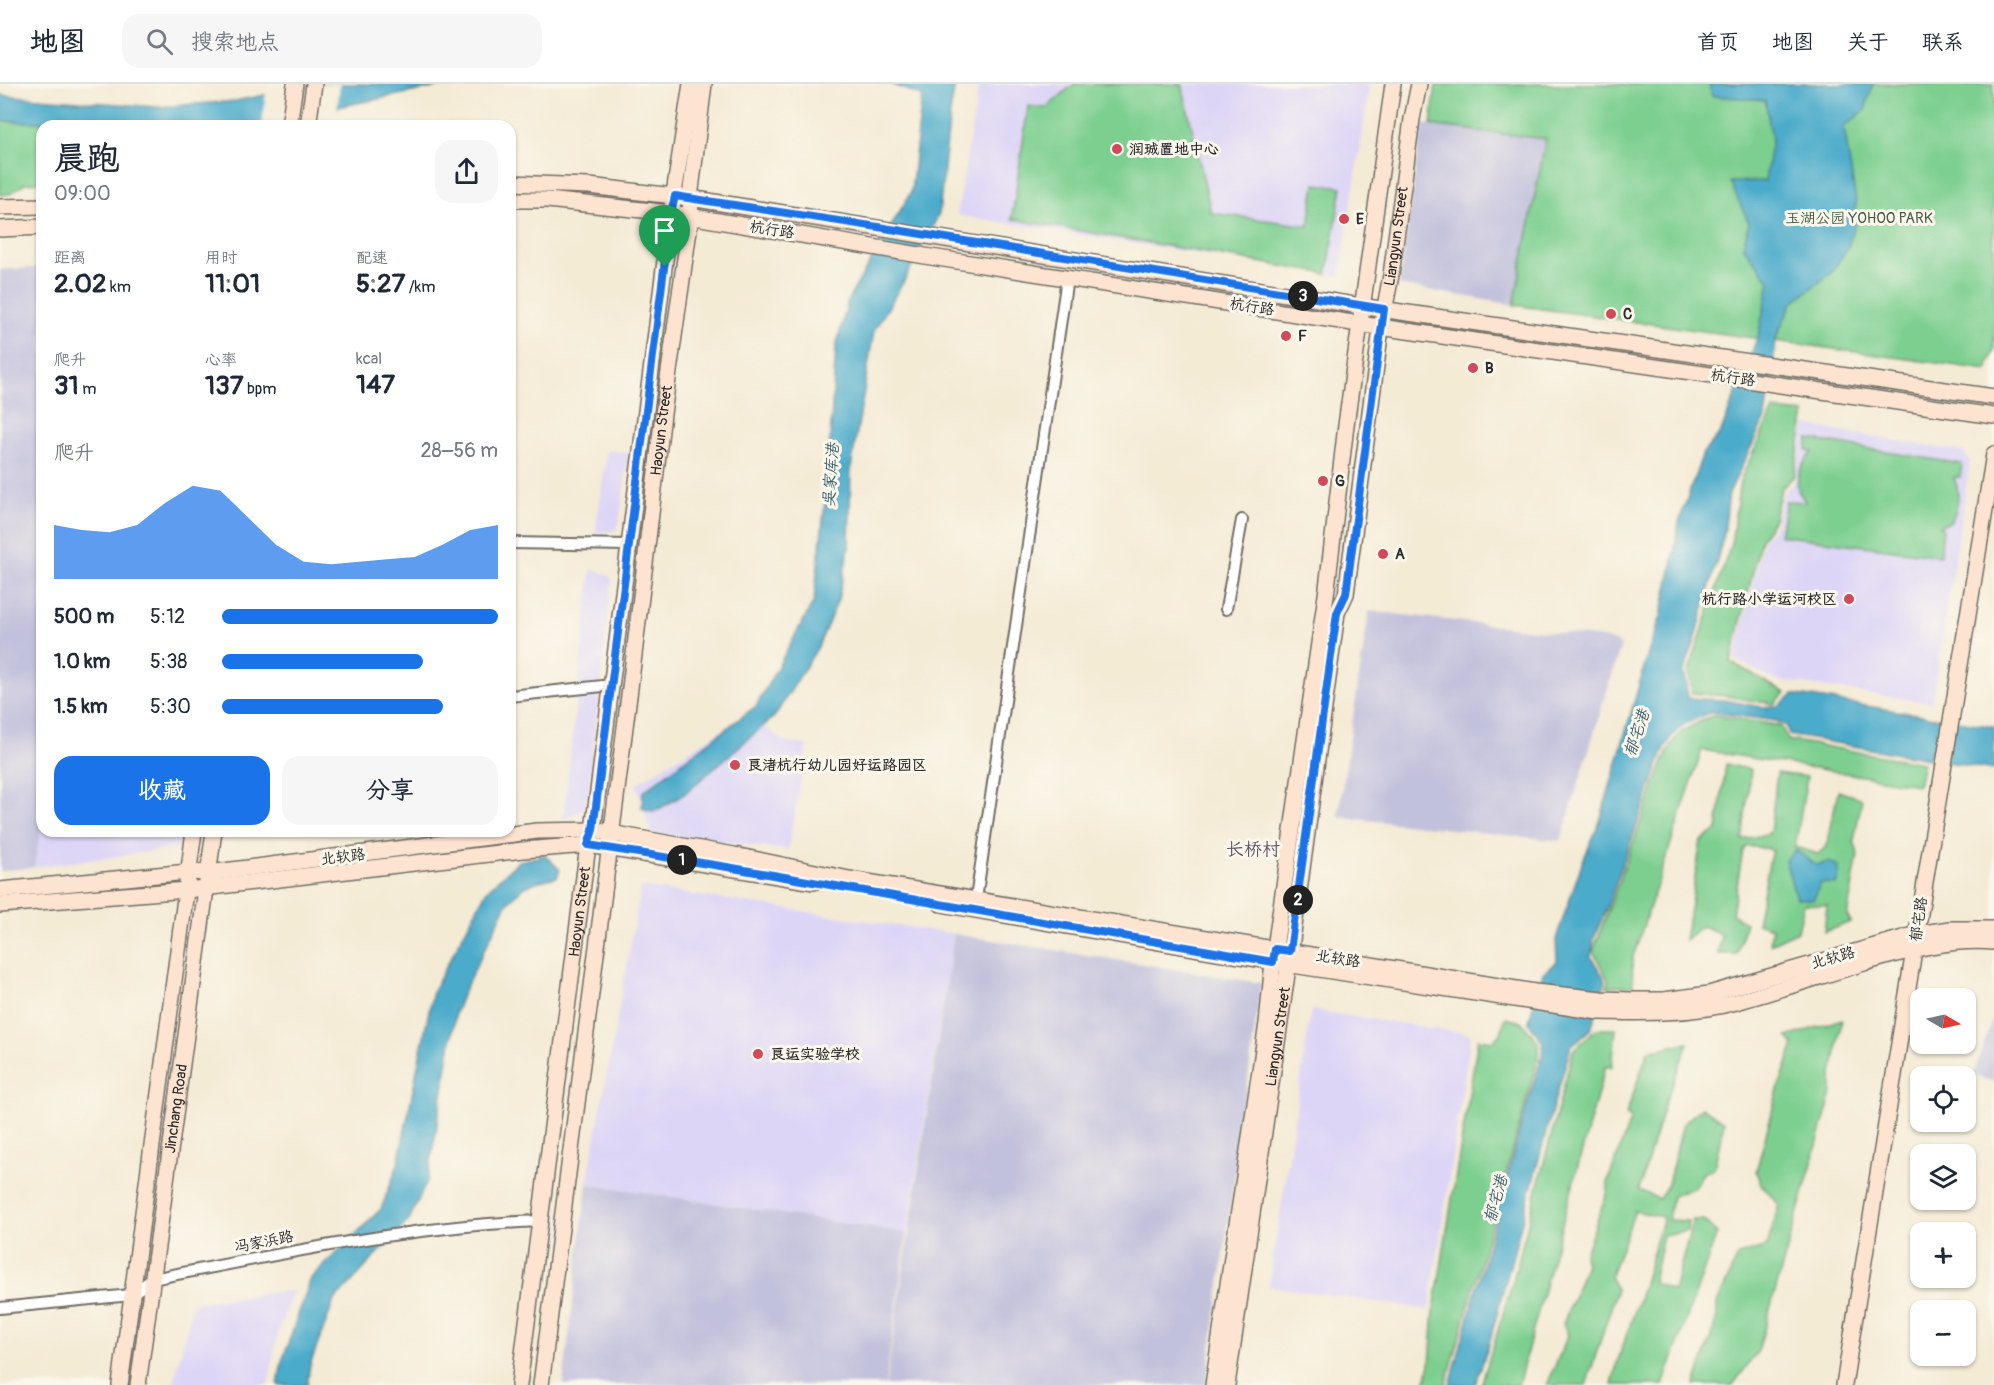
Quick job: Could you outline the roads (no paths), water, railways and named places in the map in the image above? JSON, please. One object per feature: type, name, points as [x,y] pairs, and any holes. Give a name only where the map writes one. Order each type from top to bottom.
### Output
[{"type":"main road","points":[[309,120],[314,84]]},
{"type":"main road","name":"Haoyun Street","points":[[541,1385],[663,414],[692,216],[682,197],[691,84]]},
{"type":"main road","name":"Haoyun Street","points":[[519,1385],[539,1221],[612,686],[671,213],[682,197],[704,84]]},
{"type":"main road","name":"Liangyun Street","points":[[1227,1385],[1359,324],[1393,84]]},
{"type":"main road","name":"Liangyun Street","points":[[1213,1385],[1267,1023],[1281,957],[1337,613],[1346,594],[1381,328],[1419,84]]},
{"type":"main road","points":[[290,120],[295,85]]},
{"type":"main road","name":"杭行路","points":[[516,183],[589,186],[682,197],[1363,306],[1994,397]]},
{"type":"main road","name":"杭行路","points":[[516,200],[547,200],[692,216],[1381,328],[1994,416]]},
{"type":"main road","points":[[0,207],[36,206]]},
{"type":"main road","points":[[0,229],[36,227]]},
{"type":"main road","name":"郁宅路","points":[[1844,1385],[1994,454]]},
{"type":"main road","name":"Jinchang Road","points":[[120,1385],[193,837]]},
{"type":"main road","name":"Jinchang Road","points":[[138,1385],[213,837]]},
{"type":"main road","name":"北软路","points":[[0,904],[187,890],[207,880],[524,850],[590,838],[734,855],[849,879],[976,899],[1281,957]]},
{"type":"main road","name":"北软路","points":[[610,841],[727,867],[1533,997],[1647,1013],[1690,1010],[1734,1002],[1950,929],[1994,929]]},
{"type":"main road","name":"北软路","points":[[0,890],[188,872],[207,880]]},
{"type":"main road","name":"北软路","points":[[1916,941],[1994,942]]},
{"type":"street","points":[[976,899],[1067,278]]},
{"type":"street","points":[[1226,609],[1242,520]]},
{"type":"street","points":[[516,543],[629,545]]},
{"type":"street","points":[[516,695],[612,686]]},
{"type":"street","name":"冯家浜路","points":[[131,1295],[152,1279],[345,1243],[403,1234],[539,1221]]},
{"type":"street","points":[[0,1308],[131,1295]]},
{"type":"water","points":[[320,84],[453,84],[272,120],[0,121],[0,95],[158,107],[235,101]]},
{"type":"water","name":"吴家库港","points":[[891,84],[955,84],[939,214],[904,281],[874,331],[851,468],[849,548],[838,600],[818,647],[775,716],[683,795],[654,812],[642,808],[643,792],[756,706],[814,601],[827,484],[836,347],[848,300],[911,192],[922,96]]},
{"type":"water","name":"郁宅港","points":[[1709,84],[1873,84],[1865,110],[1844,127],[1856,202],[1855,225],[1848,247],[1831,273],[1792,303],[1777,335],[1765,418],[1729,493],[1724,534],[1695,641],[1684,670],[1688,698],[1724,700],[1761,707],[1779,706],[1793,694],[1994,727],[1994,770],[1789,735],[1787,726],[1776,721],[1711,712],[1683,725],[1671,737],[1662,755],[1594,938],[1591,957],[1605,982],[1591,1029],[1571,1046],[1489,1344],[1475,1385],[1450,1385],[1542,1056],[1543,1042],[1529,1020],[1543,973],[1557,961],[1556,939],[1582,863],[1600,821],[1661,616],[1679,522],[1703,453],[1721,432],[1758,336],[1770,282],[1743,246],[1749,223],[1730,182],[1765,181],[1772,139],[1765,100],[1712,96]]},
{"type":"water","points":[[1796,850],[1816,865],[1829,862],[1837,865],[1839,875],[1836,884],[1821,883],[1813,900],[1796,898],[1785,860]]},
{"type":"water","points":[[545,855],[560,870],[557,877],[525,887],[508,902],[456,1011],[428,1179],[409,1220],[334,1301],[310,1365],[307,1385],[278,1385],[282,1361],[311,1278],[381,1209],[398,1164],[433,991],[487,890],[519,861]]},
{"type":"place","name":"润珹置地中心","points":[[1117,149]]},
{"type":"place","name":"E","points":[[1344,219]]},
{"type":"place","name":"C","points":[[1611,314]]},
{"type":"place","name":"F","points":[[1286,336]]},
{"type":"place","name":"B","points":[[1473,368]]},
{"type":"place","name":"G","points":[[1323,481]]},
{"type":"place","name":"A","points":[[1383,554]]},
{"type":"place","name":"杭行路小学运河校区","points":[[1849,599]]},
{"type":"place","name":"良渚杭行幼儿园好运路园区","points":[[735,765]]},
{"type":"place","name":"良运实验学校","points":[[758,1054]]},
{"type":"district","name":"长桥村","points":[[1253,849]]},
{"type":"park label","name":"玉湖公园 YOHOO PARK","points":[[1859,218]]}]
